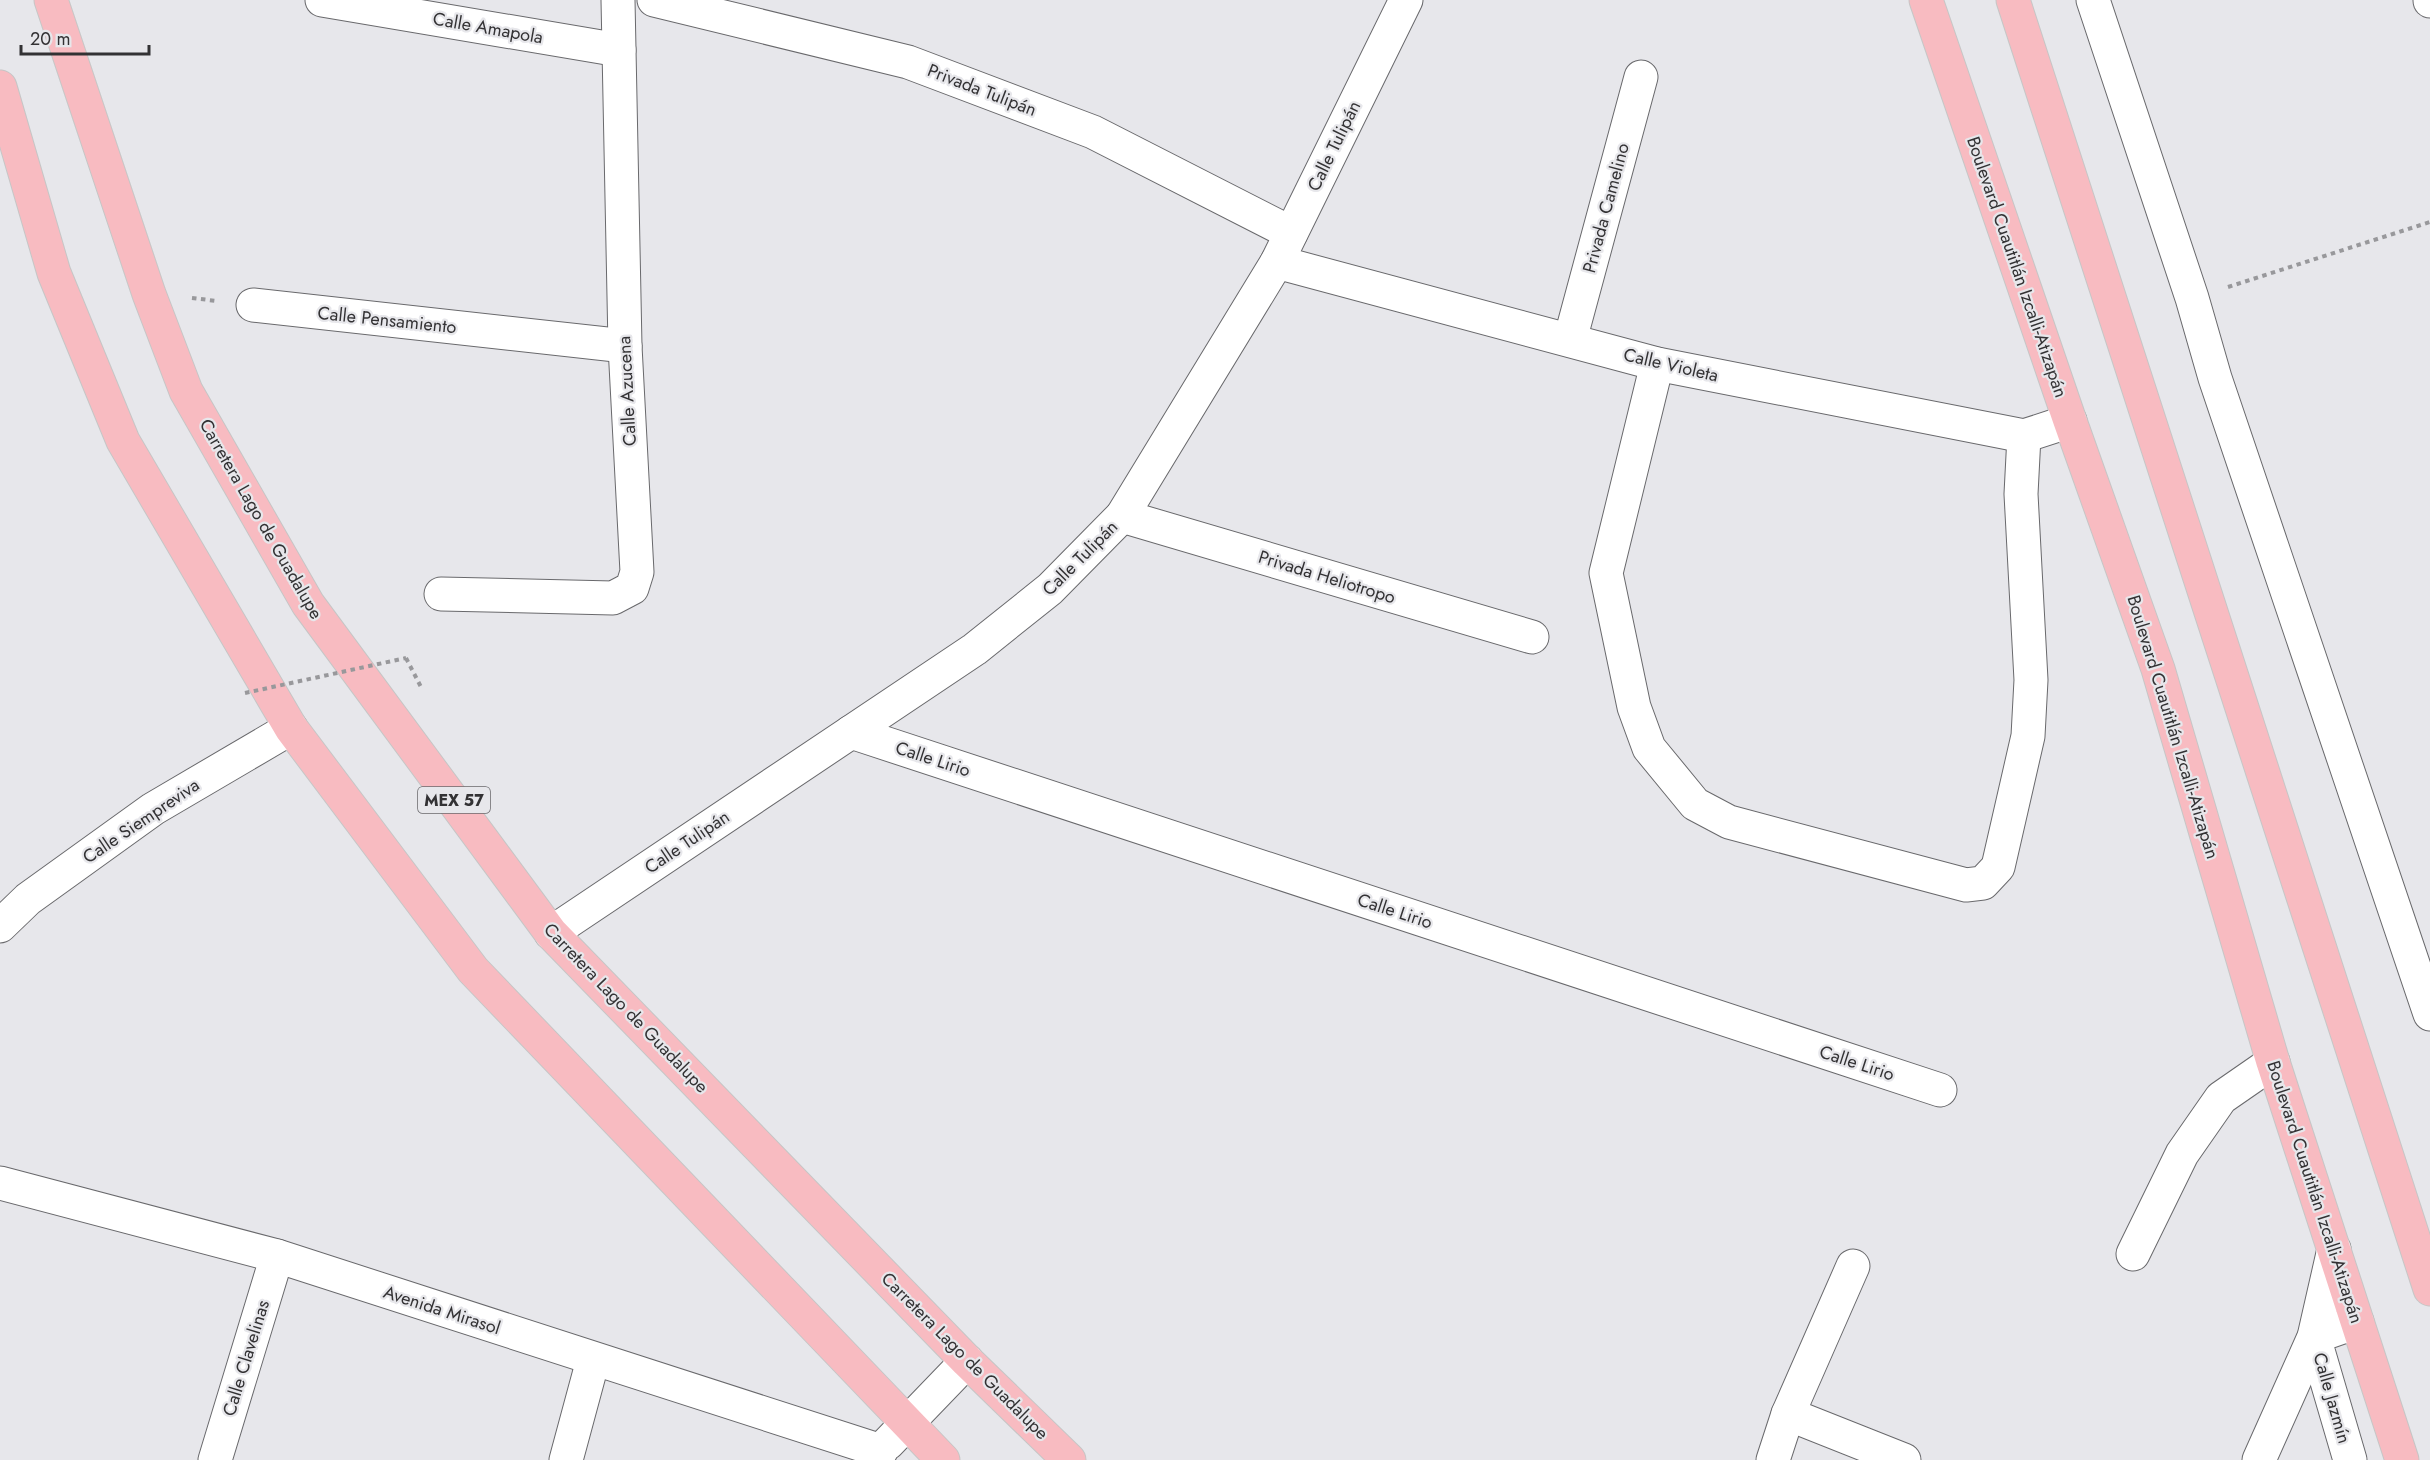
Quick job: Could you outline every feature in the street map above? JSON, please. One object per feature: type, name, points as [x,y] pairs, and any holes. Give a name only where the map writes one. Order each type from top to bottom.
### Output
[{"type":"main road","name":"Carretera Lago de Guadalupe","points":[[51,0],[149,294],[186,391],[308,604],[551,933],[967,1361],[1069,1460]]},
{"type":"main road","name":"Boulevard Cuautitlán Izcalli-Atizapán","points":[[1926,0],[2070,421],[2158,669],[2273,1062],[2402,1460]]},
{"type":"main road","points":[[2013,0],[2430,1289]]},
{"type":"main road","points":[[0,87],[54,273],[123,441],[291,728],[473,970],[943,1460]]},
{"type":"street","name":"Calle Amapola","points":[[322,0],[620,50]]},
{"type":"street","name":"Calle Azucena","points":[[441,594],[613,598],[632,588],[636,572],[624,346],[618,0]]},
{"type":"street","name":"Privada Tulipán","points":[[654,0],[908,62],[1093,132],[1284,248]]},
{"type":"street","name":"Calle Tulipán","points":[[551,933],[992,635],[1050,589],[1122,516],[1284,248],[1406,0]]},
{"type":"street","points":[[2093,0],[2192,298],[2219,390],[2430,1014]]},
{"type":"street","name":"Privada Camelino","points":[[1570,340],[1641,77]]},
{"type":"street","name":"Calle Violeta","points":[[1284,248],[1570,340],[1657,364],[2024,436],[2070,421]]},
{"type":"street","name":"Calle Pensamiento","points":[[253,305],[624,346]]},
{"type":"street","points":[[1657,364],[1606,573],[1634,706],[1649,748],[1695,804],[1729,822],[1966,885],[1983,883],[1998,867],[2028,735],[2031,680],[2021,494],[2024,436]]},
{"type":"street","name":"Privada Heliotropo","points":[[1122,516],[1532,638]]},
{"type":"street","name":"Calle Siempreviva","points":[[0,926],[28,899],[153,809],[291,728]]},
{"type":"street","name":"Calle Lirio","points":[[851,732],[1940,1090]]},
{"type":"street","points":[[2133,1254],[2182,1154],[2221,1098],[2273,1062]]},
{"type":"street","name":"Avenida Mirasol","points":[[0,1183],[277,1256],[880,1456]]},
{"type":"street","points":[[2259,1460],[2314,1337],[2334,1249]]},
{"type":"street","name":"Calle Clavelinas","points":[[216,1460],[277,1256]]},
{"type":"street","points":[[1773,1460],[1806,1420],[1853,1266]]},
{"type":"street","points":[[2314,1337],[2357,1322]]},
{"type":"street","name":"Calle Jazmín","points":[[2314,1337],[2350,1460]]},
{"type":"street","points":[[566,1460],[593,1360]]},
{"type":"street","points":[[880,1456],[967,1361]]},
{"type":"street","points":[[1806,1420],[1904,1460]]},
{"type":"path","points":[[2192,298],[2430,222]]},
{"type":"path","points":[[149,294],[253,305]]},
{"type":"path","points":[[245,693],[406,658],[422,690]]}]
